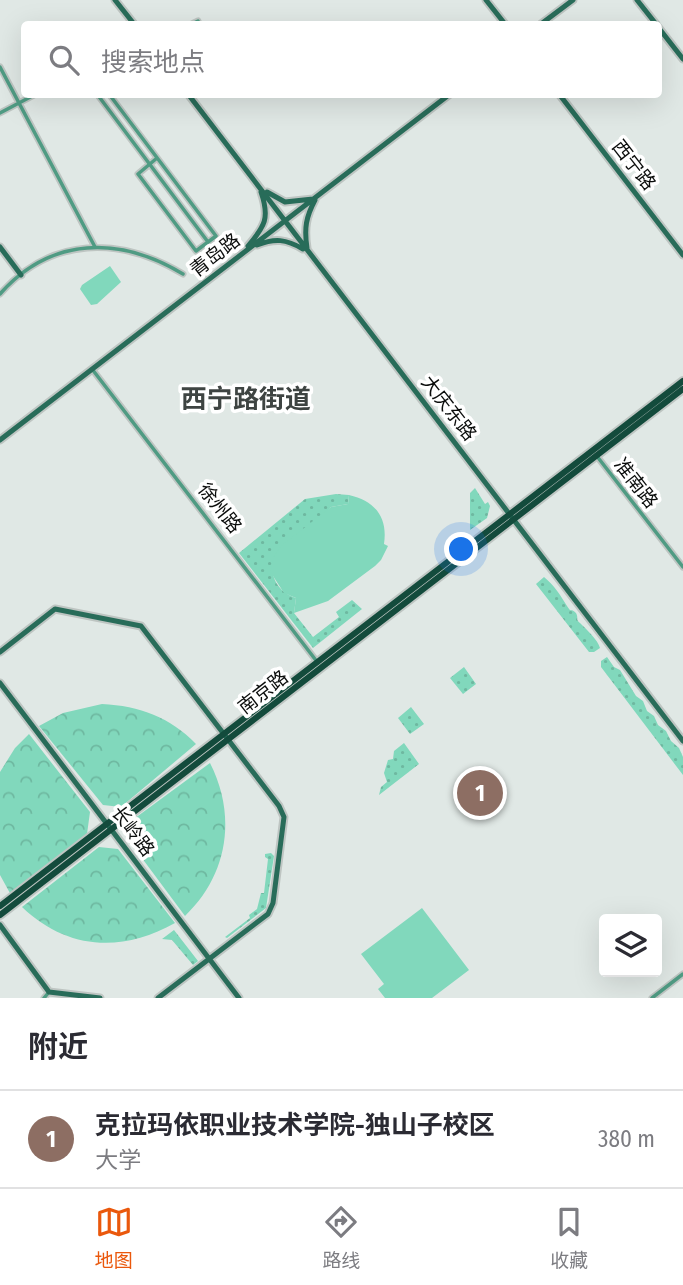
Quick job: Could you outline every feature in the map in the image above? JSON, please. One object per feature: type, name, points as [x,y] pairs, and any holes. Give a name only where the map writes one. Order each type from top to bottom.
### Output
[{"type":"main road","points":[[594,453],[683,381]]},
{"type":"main road","points":[[514,513],[683,389]]},
{"type":"main road","name":"南京路","points":[[0,915],[110,826],[514,513],[545,495],[594,453]]},
{"type":"main road","name":"南京路","points":[[0,906],[110,826]]},
{"type":"street","points":[[116,0],[132,21]]},
{"type":"street","points":[[486,0],[503,21]]},
{"type":"street","points":[[545,21],[573,0]]},
{"type":"street","points":[[637,0],[653,21]]},
{"type":"street","points":[[662,32],[683,59]]},
{"type":"street","points":[[0,67],[94,247]]},
{"type":"street","points":[[0,113],[28,98]]},
{"type":"street","points":[[100,98],[208,242]]},
{"type":"street","points":[[112,98],[216,236],[196,251],[138,174],[157,158]]},
{"type":"street","name":"大庆东路","points":[[191,98],[307,251],[514,513],[683,741]]},
{"type":"street","name":"青岛路","points":[[0,440],[445,98]]},
{"type":"street","name":"西宁路","points":[[562,98],[683,255]]},
{"type":"street","points":[[110,112],[118,106]]},
{"type":"street","points":[[259,187],[285,202],[316,198]]},
{"type":"street","points":[[242,254],[265,221],[264,202],[259,187]]},
{"type":"street","points":[[242,254],[258,245],[278,239],[286,240],[307,251],[306,217],[316,198]]},
{"type":"street","points":[[181,207],[188,200]]},
{"type":"street","points":[[0,247],[21,275]]},
{"type":"street","points":[[0,294],[21,275],[45,259],[62,252],[94,247],[122,248],[141,253],[160,260],[183,274]]},
{"type":"street","name":"徐州路","points":[[92,369],[319,664]]},
{"type":"street","name":"准南路","points":[[594,453],[683,567]]},
{"type":"street","points":[[0,652],[55,609],[141,626],[279,806],[284,817],[272,903],[268,914],[158,998]]},
{"type":"street","name":"长岭路","points":[[0,683],[239,998]]},
{"type":"street","points":[[0,925],[49,992],[100,998]]},
{"type":"street","points":[[652,998],[683,974]]},
{"type":"street","points":[[661,991],[666,998]]},
{"type":"street","points":[[44,998],[49,992]]},
{"type":"green space","points":[[110,266],[121,282],[97,304],[91,305],[80,289]]},
{"type":"green space","points":[[475,488],[485,504],[488,502],[490,506],[487,518],[470,530],[470,493]]},
{"type":"green space","points":[[336,494],[349,495],[348,504],[331,507],[272,566],[278,586],[296,598],[294,613],[313,637],[339,617],[336,612],[352,600],[362,609],[313,648],[239,553],[305,499]]},
{"type":"green space","points":[[349,495],[366,501],[378,512],[384,526],[384,544],[388,546],[375,566],[328,601],[294,613],[296,598],[284,593],[273,576],[270,576],[273,558],[281,546],[331,507],[348,504]]},
{"type":"green space","points":[[544,577],[570,610],[576,613],[578,621],[600,648],[589,652],[536,584]]},
{"type":"green space","points":[[607,657],[614,667],[620,670],[658,725],[679,748],[683,757],[683,775],[601,667],[601,661]]},
{"type":"green space","points":[[464,667],[476,684],[463,694],[450,678]]},
{"type":"green space","points":[[102,704],[129,707],[154,715],[176,727],[196,744],[121,807],[103,805],[39,726],[63,713]]},
{"type":"green space","points":[[411,707],[424,724],[410,734],[398,718]]},
{"type":"green space","points":[[29,734],[90,812],[87,834],[11,895],[0,875],[0,772],[15,748]]},
{"type":"green space","points":[[404,743],[419,764],[379,795],[381,787],[387,782],[384,773],[388,760],[393,759],[394,751]]},
{"type":"green space","points":[[210,763],[224,804],[224,844],[211,882],[200,900],[185,916],[130,842],[131,821]]},
{"type":"green space","points":[[99,847],[118,849],[175,923],[135,939],[96,942],[57,932],[22,907]]},
{"type":"green space","points":[[271,853],[274,856],[266,908],[227,938],[225,937],[250,918],[249,915],[257,909],[261,893],[264,893],[268,859],[265,854]]},
{"type":"green space","points":[[422,908],[469,970],[432,998],[385,998],[378,989],[384,984],[361,954]]},
{"type":"green space","points":[[174,930],[198,961],[193,965],[172,940],[162,939]]},
{"type":"place","name":"克拉玛依职业技术学院-独山子校区","points":[[480,793]]},
{"type":"district","name":"西宁路街道","points":[[246,399]]}]
